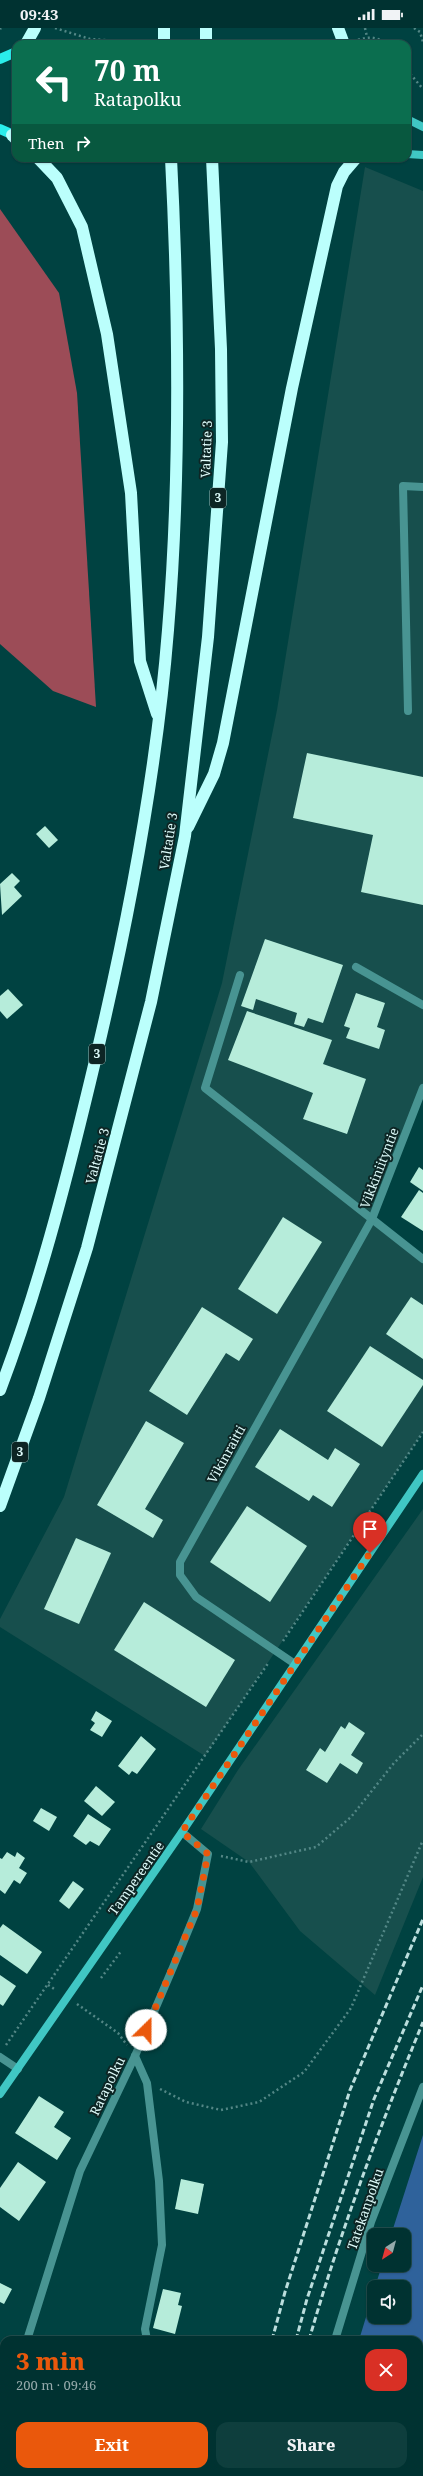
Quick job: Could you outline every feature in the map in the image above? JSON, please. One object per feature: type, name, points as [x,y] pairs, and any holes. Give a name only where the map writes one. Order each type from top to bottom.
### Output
[{"type":"highway","points":[[28,40],[35,28]]},
{"type":"highway","points":[[164,28],[164,40]]},
{"type":"highway","points":[[206,28],[206,40]]},
{"type":"highway","points":[[338,28],[347,40]]},
{"type":"highway","points":[[42,162],[57,178],[82,227],[107,334],[131,493],[140,661],[158,719]]},
{"type":"highway","name":"Valtatie 3","points":[[0,1390],[51,1233],[76,1142],[112,989],[132,888],[158,719],[168,630],[176,494],[178,360],[171,162]]},
{"type":"highway","name":"Valtatie 3","points":[[0,1506],[39,1398],[87,1248],[151,1002],[184,836],[208,637],[222,442],[221,349],[212,162]]},
{"type":"highway","points":[[184,836],[214,774],[223,743],[292,388],[337,186],[344,172],[353,162]]},
{"type":"main road","points":[[0,59],[12,54]]},
{"type":"main road","points":[[411,121],[423,127]]},
{"type":"main road","points":[[0,129],[12,135]]},
{"type":"main road","points":[[411,154],[423,155]]},
{"type":"main road","name":"Tampereentie","points":[[0,2094],[182,1832],[423,1474]]},
{"type":"street","points":[[408,711],[403,486],[423,487]]},
{"type":"street","points":[[356,967],[423,1005]]},
{"type":"street","points":[[240,975],[205,1088],[372,1219]]},
{"type":"street","name":"Vikkiniityntie","points":[[423,1088],[372,1219],[423,1259]]},
{"type":"street","name":"Vikinraitti","points":[[295,1664],[196,1597],[180,1575],[180,1562],[372,1219]]},
{"type":"street","points":[[182,1832],[208,1854]]},
{"type":"street","name":"Ratapolku","points":[[28,2336],[80,2171],[135,2056],[197,1909],[208,1854]]},
{"type":"street","points":[[135,2056],[147,2083],[159,2181],[162,2245],[146,2329],[147,2336]]},
{"type":"street","points":[[0,2057],[18,2069]]},
{"type":"street","name":"Tatekanpolku","points":[[336,2336],[371,2222],[423,2087]]},
{"type":"path","points":[[55,28],[79,37],[104,40]]},
{"type":"path","points":[[365,28],[367,37]]},
{"type":"path","points":[[414,28],[420,32],[423,42]]},
{"type":"path","points":[[358,40],[367,37],[380,40]]},
{"type":"path","points":[[411,75],[423,89]]},
{"type":"path","points":[[4,2048],[277,1651],[423,1432]]},
{"type":"path","points":[[208,1854],[249,1862],[316,1847],[351,1817],[394,1762],[423,1734]]},
{"type":"path","points":[[147,2083],[186,2102],[221,2110],[260,2102],[304,2072],[350,2008],[423,1840]]},
{"type":"path","points":[[101,1978],[122,1950]]},
{"type":"path","points":[[77,2004],[118,2033],[135,2056]]},
{"type":"shaded area","points":[[365,167],[423,191],[423,1088],[372,1219],[423,1259],[423,1432],[205,1756],[0,1627],[0,1619],[64,1497],[222,983],[277,710]]},
{"type":"shaded area","points":[[0,209],[59,293],[77,393],[96,707],[53,691],[0,644]]},
{"type":"shaded area","points":[[423,1509],[423,1877],[375,1995],[300,1931],[249,1862],[201,1829],[238,1770]]},
{"type":"water","points":[[423,2135],[423,2336],[360,2336],[367,2314],[367,2324],[411,2324],[411,2280],[377,2280],[380,2272],[411,2272],[411,2228],[393,2228]]},
{"type":"building","points":[[307,753],[423,777],[423,905],[361,892],[373,835],[293,818]]},
{"type":"building","points":[[45,826],[58,840],[49,848],[36,834]]},
{"type":"building","points":[[12,873],[20,881],[14,887],[22,896],[2,915],[0,884]]},
{"type":"building","points":[[265,939],[343,965],[323,1023],[308,1018],[304,1027],[294,1024],[297,1013],[256,999],[253,1010],[241,1006]]},
{"type":"building","points":[[8,989],[23,1005],[7,1019],[0,1011],[0,996]]},
{"type":"building","points":[[356,993],[385,1003],[377,1027],[385,1030],[379,1049],[346,1038],[350,1028],[344,1026]]},
{"type":"building","points":[[247,1011],[332,1040],[323,1064],[366,1079],[347,1134],[303,1119],[313,1093],[228,1060]]},
{"type":"building","points":[[419,1167],[423,1170],[423,1191],[410,1182]]},
{"type":"building","points":[[419,1190],[423,1193],[423,1231],[401,1217]]},
{"type":"building","points":[[283,1217],[322,1242],[277,1314],[238,1289]]},
{"type":"building","points":[[411,1297],[423,1305],[423,1359],[386,1334]]},
{"type":"building","points":[[202,1307],[253,1339],[239,1361],[226,1353],[187,1415],[149,1391]]},
{"type":"building","points":[[370,1346],[423,1380],[423,1385],[382,1447],[327,1411]]},
{"type":"building","points":[[146,1421],[184,1443],[145,1509],[163,1520],[153,1538],[97,1505]]},
{"type":"building","points":[[280,1429],[328,1460],[335,1448],[360,1464],[332,1507],[313,1495],[309,1501],[255,1467]]},
{"type":"building","points":[[247,1506],[307,1546],[270,1602],[210,1562]]},
{"type":"building","points":[[76,1538],[111,1553],[79,1624],[44,1609]]},
{"type":"building","points":[[144,1602],[235,1660],[206,1707],[114,1650]]},
{"type":"building","points":[[96,1711],[112,1721],[102,1737],[90,1730],[95,1723],[91,1720]]},
{"type":"building","points":[[349,1722],[365,1733],[351,1755],[363,1763],[357,1774],[340,1763],[327,1783],[306,1770],[320,1748],[325,1752],[341,1726],[345,1729]]},
{"type":"building","points":[[141,1736],[156,1749],[137,1774],[132,1771],[129,1775],[118,1766]]},
{"type":"building","points":[[96,1786],[115,1802],[102,1816],[84,1801]]},
{"type":"building","points":[[41,1808],[57,1817],[49,1831],[33,1821]]},
{"type":"building","points":[[88,1814],[111,1829],[99,1846],[90,1841],[86,1845],[73,1836]]},
{"type":"building","points":[[7,1852],[15,1857],[17,1852],[25,1858],[19,1868],[27,1873],[20,1884],[14,1880],[5,1894],[0,1890],[0,1858],[2,1859]]},
{"type":"building","points":[[73,1881],[84,1889],[69,1909],[59,1901]]},
{"type":"building","points":[[3,1924],[42,1952],[27,1974],[0,1955],[0,1928]]},
{"type":"building","points":[[0,1975],[16,1986],[3,2006],[0,2004]]},
{"type":"building","points":[[39,2096],[64,2112],[54,2127],[71,2138],[57,2160],[15,2133]]},
{"type":"building","points":[[18,2162],[46,2182],[19,2221],[0,2207],[0,2188]]},
{"type":"building","points":[[181,2179],[204,2184],[198,2214],[175,2209]]},
{"type":"building","points":[[0,2283],[12,2289],[4,2304],[0,2302]]},
{"type":"building","points":[[163,2289],[181,2293],[178,2305],[182,2306],[175,2334],[153,2328]]},
{"type":"railway","points":[[273,2336],[285,2292],[350,2090],[423,1919]]},
{"type":"railway","points":[[297,2336],[307,2299],[374,2099],[423,1985]]},
{"type":"railway","points":[[310,2336],[347,2219],[391,2100],[423,2022]]},
{"type":"route","points":[[146,2030],[197,1909],[208,1854],[182,1832],[370,1553]]}]
